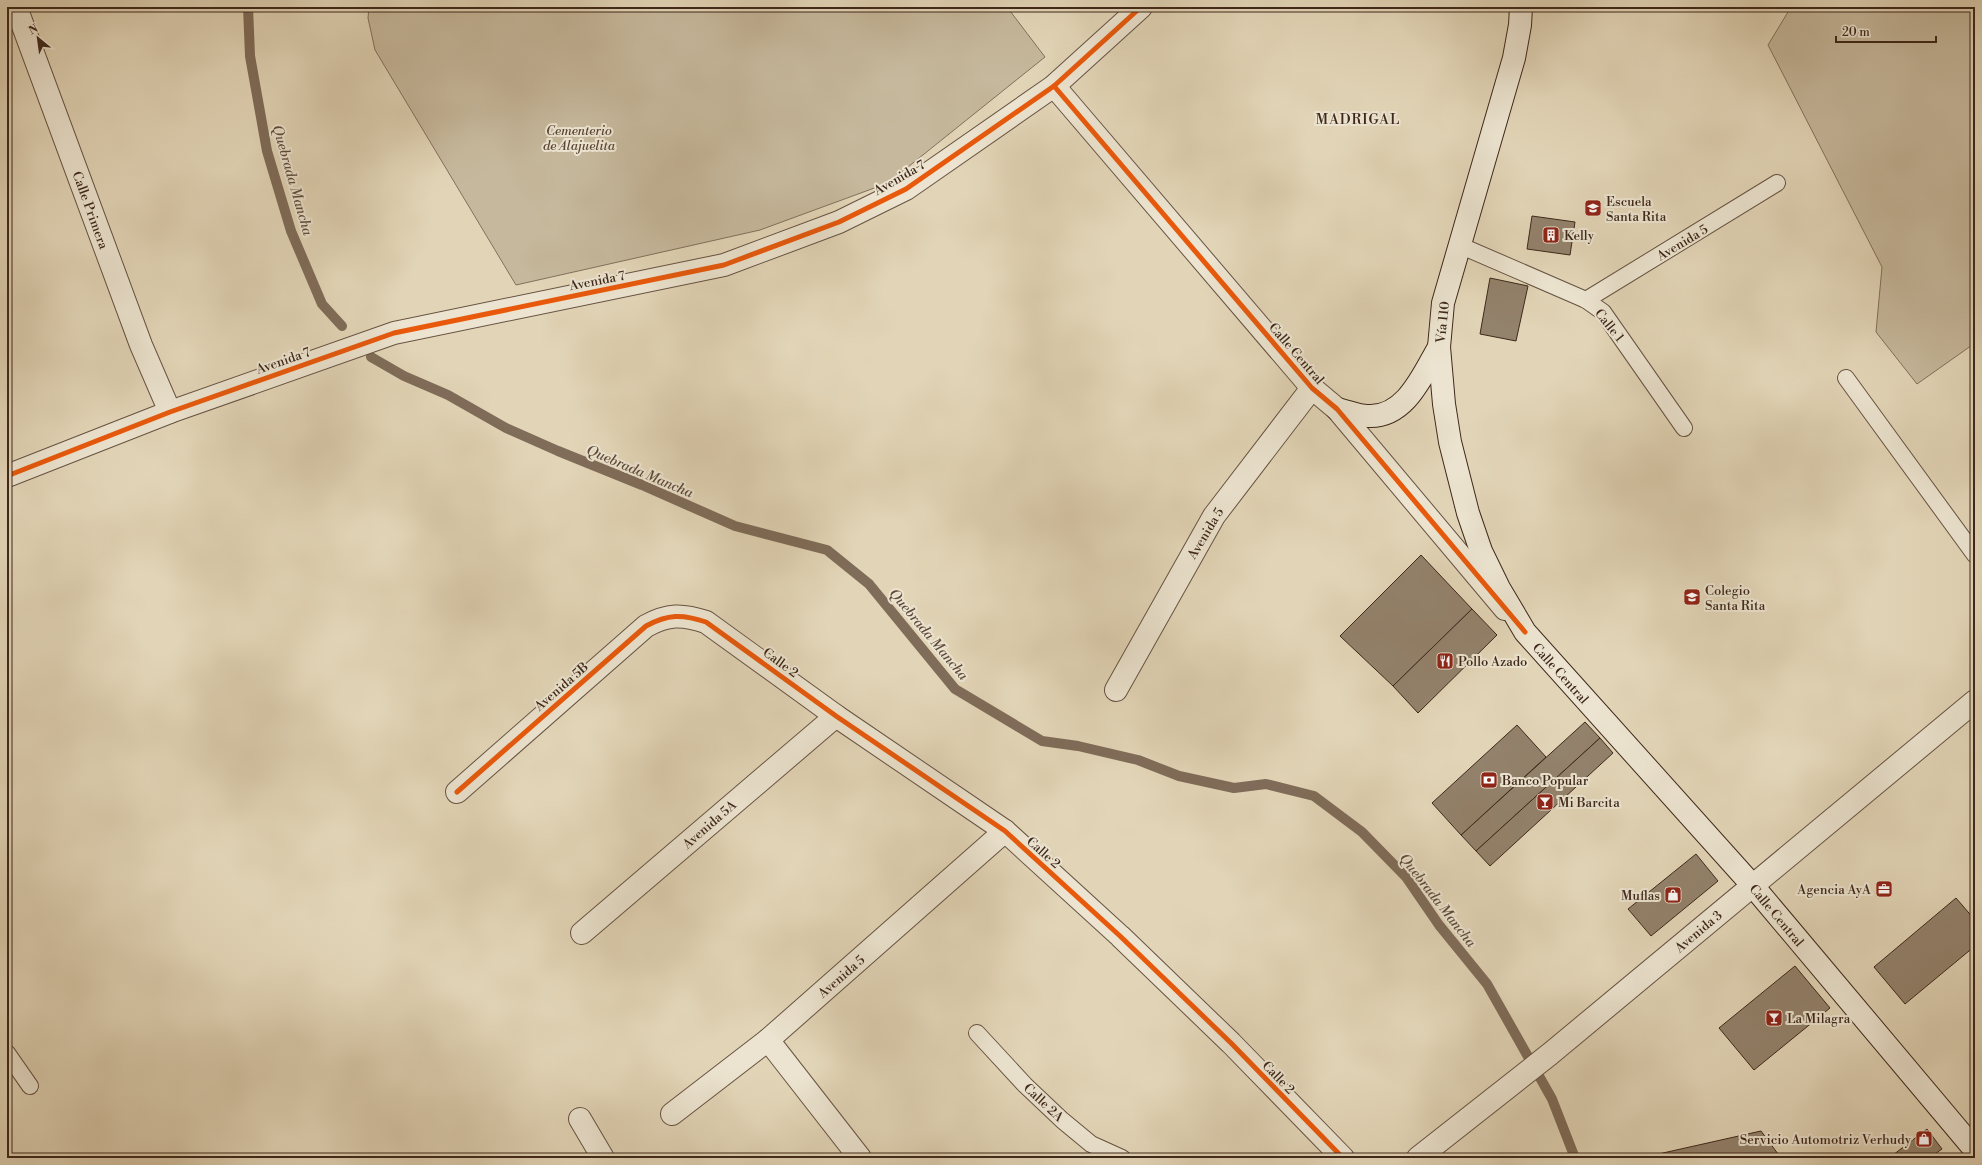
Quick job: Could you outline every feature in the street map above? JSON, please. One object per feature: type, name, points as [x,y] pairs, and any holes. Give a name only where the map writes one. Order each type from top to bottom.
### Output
[{"type":"street","name":"Calle Primera","points":[[16,7],[141,346],[170,412]]},
{"type":"street","name":"Avenida 7","points":[[7,476],[170,412],[394,333],[724,265],[839,222],[906,189],[1054,86],[1141,7]]},
{"type":"street","name":"Vía 110","points":[[1521,7],[1520,25],[1514,58],[1443,303],[1439,347],[1444,404],[1450,442],[1468,513],[1481,551],[1499,588],[1524,632]]},
{"type":"street","name":"Calle Central","points":[[1054,86],[1312,388],[1337,409],[1524,632],[1753,886],[1975,1150]]},
{"type":"street","points":[[1337,409],[1368,416],[1386,413],[1401,404],[1414,391],[1439,347]]},
{"type":"street","name":"Avenida 5","points":[[1116,690],[1214,516],[1312,388]]},
{"type":"street","name":"Avenida 5B","points":[[457,792],[646,626],[669,616],[688,616]]},
{"type":"street","name":"Calle 2","points":[[688,616],[706,622],[836,716],[1005,831],[1126,941],[1231,1043],[1343,1158]]},
{"type":"street","name":"Avenida 3","points":[[1418,1158],[1519,1076],[1550,1054],[1975,701]]},
{"type":"street","name":"Avenida 5A","points":[[582,933],[836,716]]},
{"type":"street","name":"Avenida 5","points":[[672,1114],[768,1040],[1005,831]]},
{"type":"street","points":[[768,1040],[860,1158]]},
{"type":"street","points":[[580,1119],[604,1158]]},
{"type":"lane","name":"Avenida 5","points":[[1586,300],[1777,183]]},
{"type":"lane","name":"Calle 1","points":[[1459,245],[1586,300],[1603,312],[1684,428]]},
{"type":"lane","points":[[1846,378],[1975,555]]},
{"type":"lane","name":"Calle 2A","points":[[977,1033],[1025,1085],[1062,1120],[1091,1144],[1122,1158]]},
{"type":"lane","points":[[7,1053],[30,1086]]},
{"type":"green space","name":"Cementerio de Alajuelita","points":[[369,7],[1007,7],[1045,57],[888,183],[760,230],[516,285],[375,50],[368,18]]},
{"type":"green space","points":[[1791,7],[1975,7],[1975,343],[1917,384],[1876,332],[1882,267],[1768,45]]},
{"type":"building","name":"Kelly","points":[[1532,216],[1575,222],[1570,255],[1527,249]]},
{"type":"building","points":[[1490,278],[1528,286],[1516,341],[1480,334]]},
{"type":"building","points":[[1421,555],[1472,609],[1393,686],[1340,636]]},
{"type":"building","name":"Pollo Azado","points":[[1472,609],[1497,635],[1418,713],[1393,686]]},
{"type":"building","points":[[1585,722],[1600,738],[1476,851],[1461,835]]},
{"type":"building","name":"Banco Popular","points":[[1517,725],[1546,757],[1461,835],[1432,803]]},
{"type":"building","name":"Mi Barcita","points":[[1600,738],[1613,753],[1490,866],[1476,851]]},
{"type":"building","name":"Muflas","points":[[1696,854],[1718,881],[1651,936],[1628,909]]},
{"type":"building","points":[[1956,898],[1975,920],[1975,946],[1905,1004],[1874,967]]},
{"type":"building","name":"La Milagra","points":[[1795,966],[1830,1008],[1754,1070],[1719,1028]]},
{"type":"building","name":"Servicio Automotriz Verhudy","points":[[1927,1129],[1942,1149],[1929,1158],[1889,1158]]},
{"type":"building","points":[[1761,1131],[1781,1158],[1650,1158],[1654,1155]]},
{"type":"waterway","name":"Quebrada Mancha","points":[[248,7],[250,56],[267,151],[291,231],[322,304],[342,326]]},
{"type":"waterway","name":"Quebrada Mancha","points":[[371,357],[404,376],[448,395],[506,428],[735,526],[827,550],[869,584],[955,689],[1042,741],[1078,746],[1138,760],[1179,776],[1234,788],[1266,784],[1314,796],[1362,832],[1406,877],[1439,925],[1487,984],[1552,1099],[1575,1158]]},
{"type":"cycle path","points":[[7,476],[170,412],[394,333],[724,265],[839,222],[906,189],[1054,86],[1141,7]]},
{"type":"cycle path","points":[[1054,86],[1312,388],[1337,409],[1525,632]]},
{"type":"cycle path","points":[[457,792],[646,626],[661,619],[675,616],[706,622],[836,716],[1005,831],[1120,936],[1231,1043],[1343,1158]]},
{"type":"place","name":"Escuela Santa Rita","points":[[1593,208]]},
{"type":"place","name":"Kelly","points":[[1551,235]]},
{"type":"place","name":"Colegio Santa Rita","points":[[1692,597]]},
{"type":"place","name":"Pollo Azado","points":[[1445,661]]},
{"type":"place","name":"Banco Popular","points":[[1489,780]]},
{"type":"place","name":"Mi Barcita","points":[[1545,802]]},
{"type":"place","name":"Agencia AyA","points":[[1884,889]]},
{"type":"place","name":"Muflas","points":[[1673,895]]},
{"type":"place","name":"La Milagra","points":[[1774,1018]]},
{"type":"place","name":"Servicio Automotriz Verhudy","points":[[1924,1139]]},
{"type":"district","name":"MADRIGAL","points":[[1358,119]]}]
